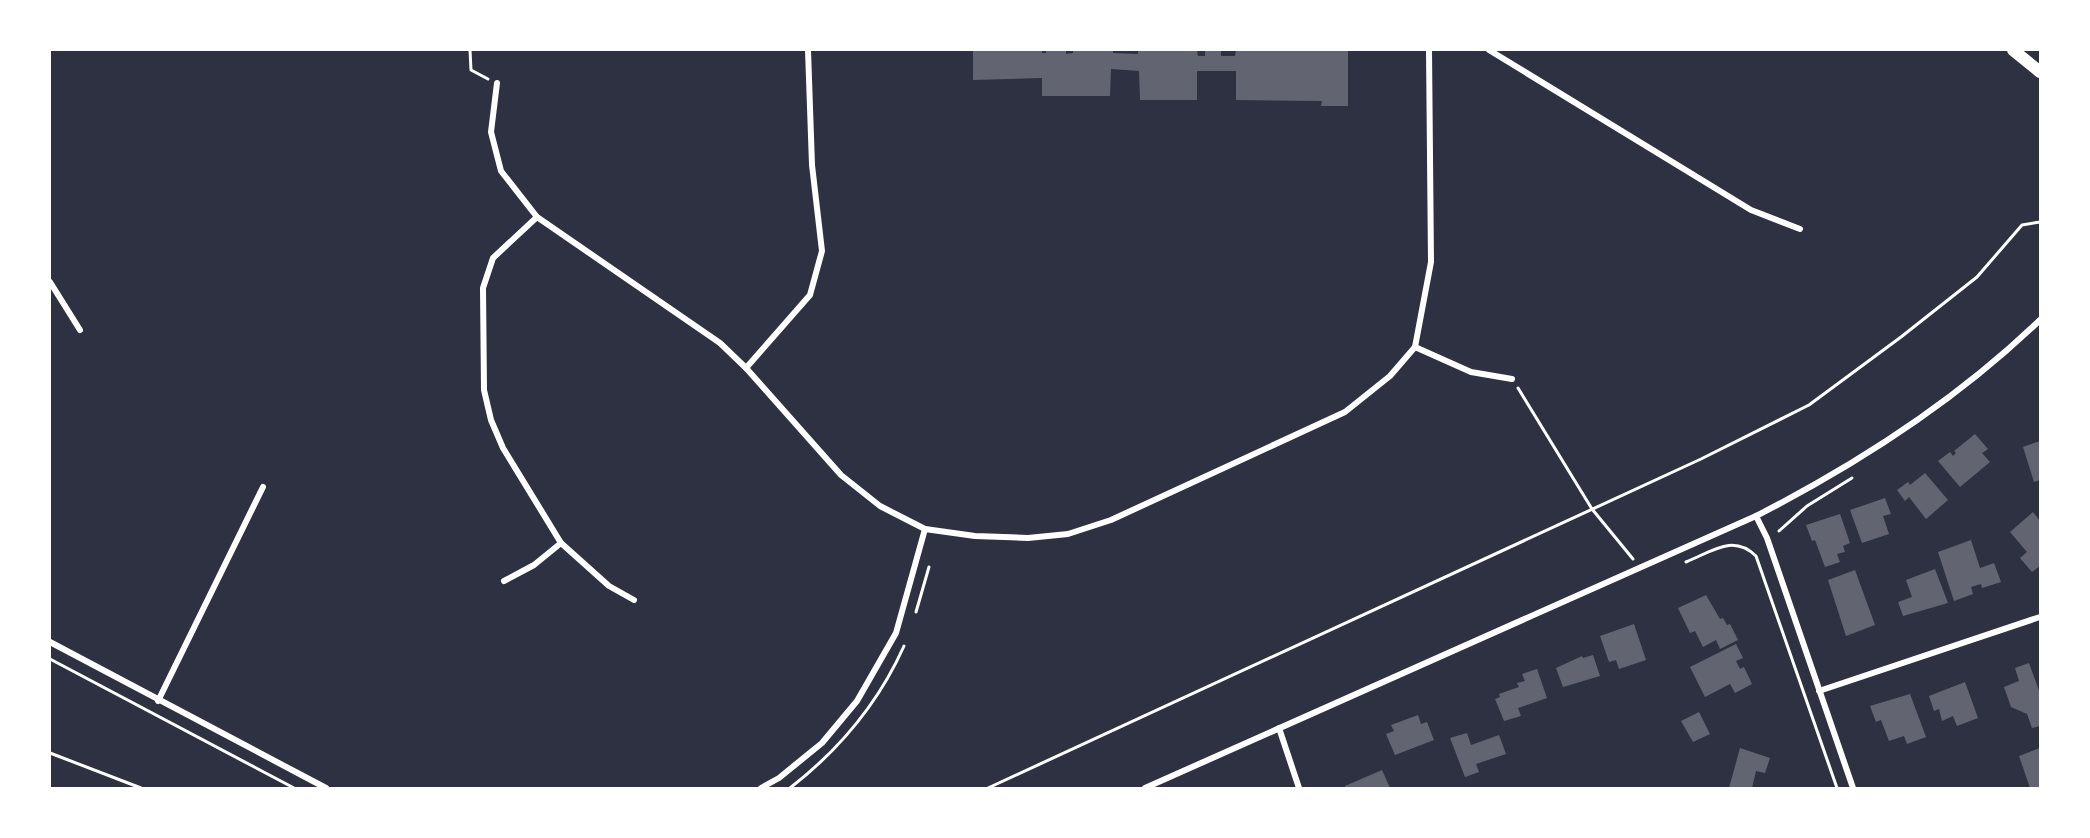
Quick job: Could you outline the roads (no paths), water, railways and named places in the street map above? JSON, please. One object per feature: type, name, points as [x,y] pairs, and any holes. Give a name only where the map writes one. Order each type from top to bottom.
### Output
[{"type":"main road","points":[[2013,50],[2040,71]]},
{"type":"street","points":[[746,368],[810,296],[822,251],[812,165],[808,50]]},
{"type":"street","points":[[497,83],[491,132],[501,171],[537,217],[720,343],[746,368],[841,475],[880,506],[925,529],[975,536],[1028,538],[1068,534],[1112,520],[1345,412],[1390,376],[1415,347],[1431,262],[1429,50]]},
{"type":"street","points":[[1489,50],[1750,210],[1800,229]]},
{"type":"street","points":[[537,217],[493,258],[483,288],[484,390],[491,420],[503,448],[561,543],[609,586],[634,600]]},
{"type":"street","points":[[50,282],[80,330]]},
{"type":"street","points":[[1145,789],[1756,516],[1811,488],[1866,454],[1968,381],[2040,320]]},
{"type":"street","points":[[1415,347],[1471,372],[1512,379]]},
{"type":"street","points":[[159,701],[263,488]]},
{"type":"street","points":[[1756,516],[1767,538],[1853,789]]},
{"type":"street","points":[[761,789],[779,778],[822,743],[857,701],[896,633],[925,529]]},
{"type":"street","points":[[504,581],[534,565],[561,543]]},
{"type":"street","points":[[1820,691],[2040,616]]},
{"type":"street","points":[[50,642],[326,789]]},
{"type":"street","points":[[1279,728],[1299,789]]}]
